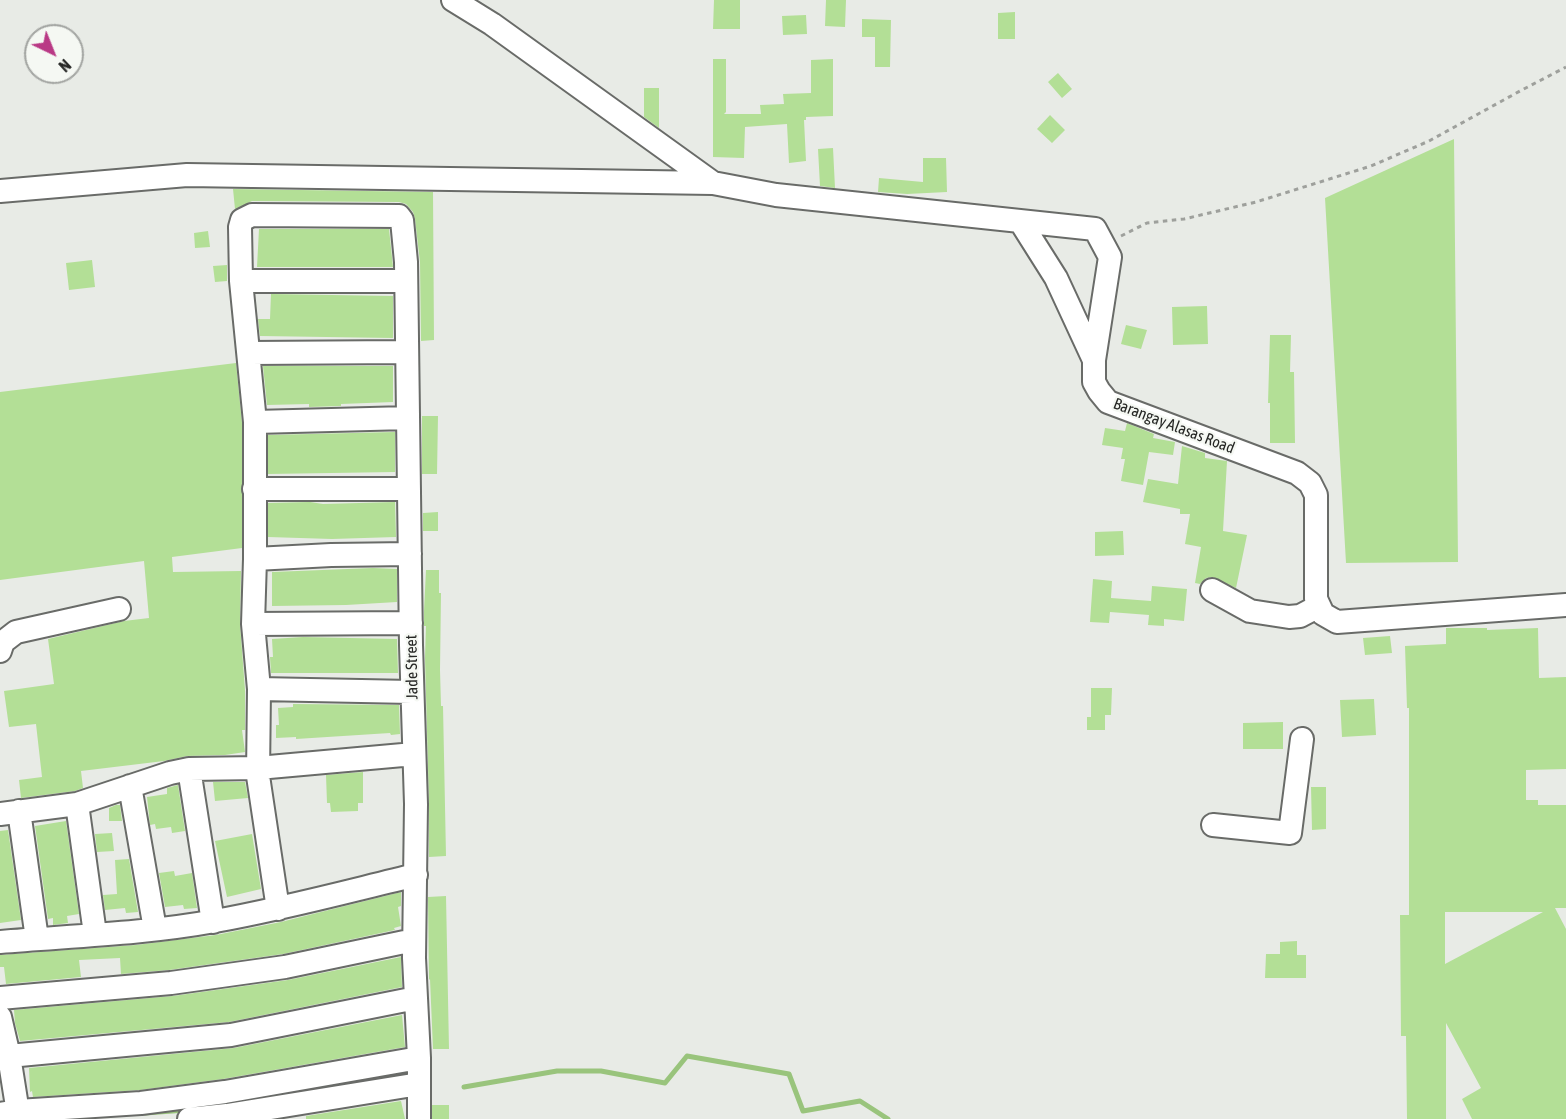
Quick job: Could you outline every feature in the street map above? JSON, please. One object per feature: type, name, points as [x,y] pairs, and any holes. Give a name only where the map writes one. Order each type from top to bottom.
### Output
[{"type":"street","points":[[453,0],[492,24],[714,183]]},
{"type":"street","points":[[0,190],[187,175],[714,183],[776,195],[1095,229],[1103,244]]},
{"type":"street","name":"Jade Street","points":[[241,280],[240,227],[242,220],[248,216],[399,216],[402,220],[406,281],[416,875],[414,940],[419,1119]]},
{"type":"street","points":[[1020,221],[1056,278],[1094,360]]},
{"type":"street","name":"Barangay Alasas Road","points":[[1103,244],[1110,257],[1094,360],[1094,382],[1099,392],[1108,402],[1297,473],[1310,483],[1316,495],[1316,598],[1319,606]]},
{"type":"street","points":[[278,909],[259,791],[259,689],[253,624],[255,422],[241,280],[406,281]]},
{"type":"street","points":[[249,352],[407,352]]},
{"type":"street","points":[[255,422],[408,418]]},
{"type":"street","points":[[254,489],[409,489]]},
{"type":"street","points":[[255,559],[331,555],[410,555]]},
{"type":"street","points":[[1212,590],[1250,611],[1279,616],[1300,616],[1319,606],[1323,614],[1337,622],[1566,605]]},
{"type":"street","points":[[0,651],[3,642],[16,632],[119,609]]},
{"type":"street","points":[[253,624],[411,623]]},
{"type":"street","points":[[259,689],[412,692]]},
{"type":"street","points":[[1213,825],[1290,833],[1302,739]]},
{"type":"street","points":[[37,939],[9,812],[77,804],[170,773],[189,770],[258,768],[414,754]]},
{"type":"street","points":[[189,770],[213,922]]},
{"type":"street","points":[[130,786],[155,929]]},
{"type":"street","points":[[77,804],[95,934]]},
{"type":"street","points":[[0,942],[213,922],[278,909],[416,875]]},
{"type":"street","points":[[0,998],[171,983],[273,969],[414,940]]},
{"type":"street","points":[[9,1056],[231,1035],[416,998]]},
{"type":"street","points":[[0,1017],[9,1056],[13,1115],[141,1103],[225,1092],[419,1058]]},
{"type":"street","points":[[189,1119],[227,1117],[418,1084]]},
{"type":"street","points":[[225,1092],[227,1117]]},
{"type":"path","points":[[1103,244],[1147,223],[1184,219],[1256,202],[1371,166],[1429,141],[1566,67]]},
{"type":"building","points":[[714,0],[740,0],[740,29],[713,29]]},
{"type":"building","points":[[826,0],[846,0],[845,27],[825,26]]},
{"type":"building","points":[[1015,12],[1015,39],[998,39],[998,13]]},
{"type":"building","points":[[806,15],[807,34],[783,35],[782,16]]},
{"type":"building","points":[[862,19],[891,20],[890,67],[875,67],[875,37],[862,37]]},
{"type":"building","points":[[713,59],[726,59],[726,112],[724,114],[761,114],[760,105],[784,104],[783,94],[811,93],[811,60],[833,59],[833,116],[806,117],[804,120],[806,161],[789,163],[787,124],[745,127],[744,158],[713,157]]},
{"type":"building","points":[[1058,73],[1072,89],[1062,98],[1048,82]]},
{"type":"building","points":[[644,88],[659,88],[659,128],[644,117]]},
{"type":"building","points":[[1050,115],[1065,130],[1052,143],[1037,129]]},
{"type":"building","points":[[1454,139],[1458,562],[1346,563],[1325,198]]},
{"type":"building","points":[[833,148],[835,188],[820,186],[818,149]]},
{"type":"building","points":[[923,158],[946,158],[947,192],[907,194],[878,192],[879,178],[923,182]]},
{"type":"building","points":[[233,189],[433,192],[434,340],[421,341],[420,262],[415,219],[413,212],[406,204],[399,202],[252,201],[235,209]]},
{"type":"building","points":[[259,229],[389,229],[393,267],[257,267]]},
{"type":"building","points":[[208,231],[210,247],[195,248],[194,233]]},
{"type":"building","points":[[92,260],[95,287],[69,290],[66,263]]},
{"type":"building","points":[[227,265],[227,281],[215,282],[213,266]]},
{"type":"building","points":[[271,294],[393,296],[393,338],[260,336],[258,319],[270,319]]},
{"type":"building","points":[[1207,306],[1208,344],[1173,345],[1172,307]]},
{"type":"building","points":[[1126,325],[1147,330],[1141,349],[1121,344]]},
{"type":"building","points":[[1270,335],[1291,335],[1290,372],[1294,372],[1295,443],[1270,443],[1270,403],[1268,403]]},
{"type":"building","points":[[236,363],[242,423],[242,548],[172,557],[173,572],[241,571],[240,624],[245,690],[245,730],[242,730],[245,752],[187,756],[81,771],[83,788],[21,798],[19,780],[42,777],[36,724],[9,727],[4,691],[54,684],[48,639],[124,621],[149,618],[144,561],[0,580],[0,392]]},
{"type":"building","points":[[263,366],[393,366],[393,402],[309,407],[309,404],[267,405]]},
{"type":"building","points":[[422,416],[438,416],[437,474],[422,474]]},
{"type":"building","points":[[1127,423],[1154,434],[1153,438],[1175,442],[1173,455],[1149,452],[1143,485],[1121,481],[1125,459],[1121,459],[1123,448],[1102,445],[1105,428],[1125,431]]},
{"type":"building","points":[[395,432],[395,472],[268,474],[268,435]]},
{"type":"building","points":[[1182,446],[1205,453],[1205,458],[1227,461],[1223,531],[1247,535],[1236,588],[1212,577],[1206,578],[1200,584],[1195,583],[1201,547],[1185,544],[1190,514],[1180,514],[1180,509],[1143,502],[1148,479],[1178,484]]},
{"type":"building","points":[[395,502],[396,537],[332,539],[268,537],[268,503],[323,504]]},
{"type":"building","points":[[438,512],[438,531],[423,531],[423,513]]},
{"type":"building","points":[[1123,531],[1124,555],[1095,556],[1095,532]]},
{"type":"building","points":[[397,569],[397,602],[272,606],[272,572]]},
{"type":"building","points":[[426,570],[439,570],[439,593],[441,593],[440,670],[441,706],[443,706],[446,856],[429,857],[426,626],[424,626]]},
{"type":"building","points":[[1093,579],[1112,581],[1111,598],[1151,601],[1152,586],[1187,589],[1184,621],[1164,619],[1164,626],[1148,625],[1149,615],[1110,612],[1109,623],[1090,622]]},
{"type":"building","points":[[1446,628],[1487,628],[1487,630],[1538,628],[1539,678],[1566,677],[1566,769],[1526,770],[1526,800],[1538,800],[1538,805],[1566,805],[1566,908],[1555,908],[1566,929],[1566,1119],[1472,1119],[1462,1099],[1481,1088],[1446,1023],[1446,1119],[1407,1119],[1406,1036],[1401,1036],[1400,915],[1409,915],[1409,708],[1407,708],[1405,646],[1446,644]],"holes":[[[1445,912],[1543,912],[1445,964]]]},
{"type":"building","points":[[1390,636],[1392,653],[1365,655],[1363,638]]},
{"type":"building","points":[[303,637],[397,639],[398,673],[271,673],[272,639]]},
{"type":"building","points":[[1091,688],[1112,688],[1111,715],[1105,715],[1105,730],[1087,730],[1087,717],[1091,717]]},
{"type":"building","points":[[1374,699],[1376,735],[1342,737],[1340,700]]},
{"type":"building","points":[[293,704],[399,705],[400,734],[276,738],[276,725],[279,725],[278,708],[293,707]]},
{"type":"building","points":[[1283,722],[1283,749],[1243,749],[1243,723]]},
{"type":"building","points":[[363,772],[363,803],[358,803],[358,811],[331,812],[330,803],[327,803],[326,775]]},
{"type":"building","points":[[213,782],[245,782],[248,798],[215,801]]},
{"type":"building","points":[[178,785],[185,831],[172,833],[171,827],[156,829],[155,824],[150,825],[147,797],[167,794],[167,788]]},
{"type":"building","points":[[1311,787],[1326,787],[1326,829],[1312,830]]},
{"type":"building","points":[[120,805],[122,821],[109,821],[109,808]]},
{"type":"building","points":[[66,821],[79,914],[67,916],[68,923],[53,925],[53,918],[48,919],[35,826]]},
{"type":"building","points":[[8,830],[21,920],[0,923],[0,831]]},
{"type":"building","points":[[112,833],[114,851],[97,852],[95,834]]},
{"type":"building","points":[[252,834],[261,889],[227,897],[215,841]]},
{"type":"building","points":[[129,859],[138,912],[126,913],[125,908],[105,910],[103,895],[117,894],[115,860]]},
{"type":"building","points":[[174,871],[175,876],[192,873],[197,908],[184,909],[183,905],[165,907],[159,873]]},
{"type":"building","points":[[401,892],[401,906],[398,907],[401,926],[394,928],[395,930],[283,954],[169,970],[121,974],[120,958],[79,960],[81,977],[6,984],[4,967],[0,967],[0,955],[136,945],[216,935],[281,922]]},
{"type":"building","points":[[446,896],[449,1049],[433,1049],[428,897]]},
{"type":"building","points":[[1297,941],[1297,955],[1306,955],[1306,978],[1265,978],[1266,954],[1280,954],[1280,942]]},
{"type":"building","points":[[401,957],[402,987],[229,1022],[20,1041],[15,1023],[14,1010],[173,996],[288,980]]},
{"type":"building","points":[[402,1015],[405,1047],[223,1079],[140,1090],[33,1097],[32,1091],[30,1092],[29,1068],[234,1048]]},
{"type":"building","points":[[401,1101],[405,1119],[306,1119],[306,1116]]},
{"type":"building","points":[[432,1105],[449,1105],[449,1119],[432,1119]]},
{"type":"waterway","points":[[464,1087],[557,1071],[601,1071],[665,1083],[687,1056],[789,1074],[803,1111],[860,1101],[888,1119]]},
{"type":"waterway","points":[[281,1095],[322,1086]]},
{"type":"waterway","points":[[145,1113],[186,1110]]}]
